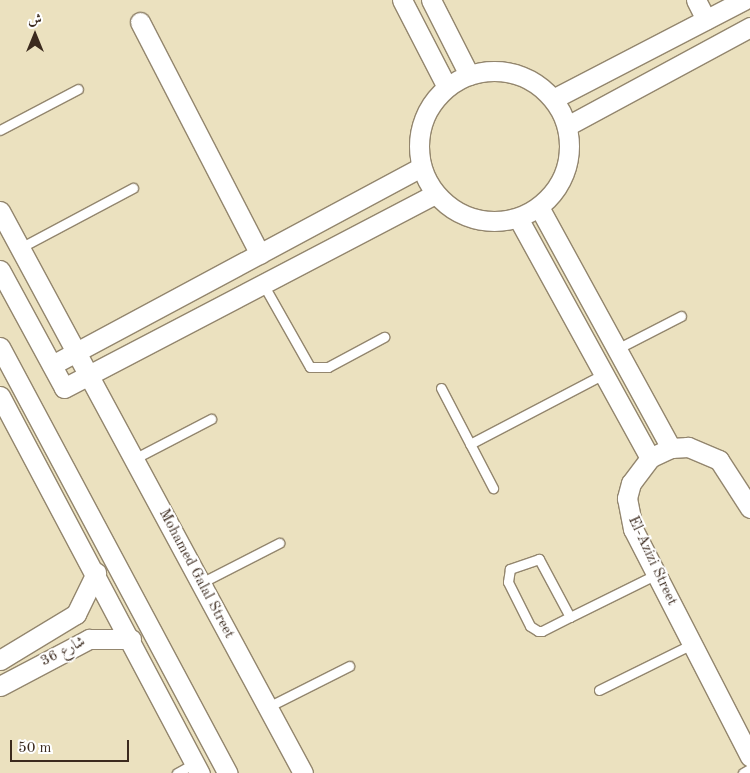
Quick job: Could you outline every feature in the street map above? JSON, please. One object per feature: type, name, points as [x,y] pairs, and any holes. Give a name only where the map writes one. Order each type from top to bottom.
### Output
[{"type":"street","points":[[402,0],[447,87]]},
{"type":"street","points":[[431,0],[469,75]]},
{"type":"street","points":[[696,0],[706,20]]},
{"type":"street","points":[[553,99],[744,0]]},
{"type":"street","points":[[140,22],[260,254]]},
{"type":"street","points":[[568,126],[750,27]]},
{"type":"street","points":[[487,71],[524,76],[553,99],[568,126],[568,162],[552,195],[539,207],[518,218],[496,222],[473,218],[435,194],[421,167],[420,132],[434,100],[447,87],[469,75],[487,71]]},
{"type":"street","points":[[52,365],[421,167]]},
{"type":"street","points":[[0,270],[64,388],[435,194]]},
{"type":"street","points":[[539,207],[670,448],[704,451],[719,460],[750,508]]},
{"type":"street","name":"Mohamed Galal Street","points":[[0,211],[78,352],[302,773]]},
{"type":"street","points":[[518,218],[650,458]]},
{"type":"street","points":[[0,347],[227,773]]},
{"type":"street","points":[[0,396],[131,638],[197,768]]},
{"type":"street","name":"El-Azizi Street","points":[[670,448],[650,458],[631,483],[627,498],[633,529],[750,757]]},
{"type":"street","name":"شارع 36","points":[[0,660],[76,614],[96,573]]},
{"type":"street","name":"شارع 36","points":[[0,686],[89,639],[131,638]]},
{"type":"lane","points":[[0,130],[78,89]]},
{"type":"lane","points":[[20,248],[133,188]]},
{"type":"lane","points":[[263,284],[310,367],[328,367],[384,337]]},
{"type":"lane","points":[[617,349],[681,316]]},
{"type":"lane","points":[[470,444],[604,374]]},
{"type":"lane","points":[[441,388],[493,488]]},
{"type":"lane","points":[[134,459],[211,419]]},
{"type":"lane","points":[[201,583],[279,544]]},
{"type":"lane","points":[[570,617],[539,558],[510,569],[508,582],[534,629],[542,631],[657,574]]},
{"type":"lane","points":[[600,690],[692,644]]},
{"type":"lane","points":[[268,707],[349,666]]},
{"type":"lane","points":[[177,773],[197,768]]},
{"type":"lane","points":[[743,773],[750,769]]}]
